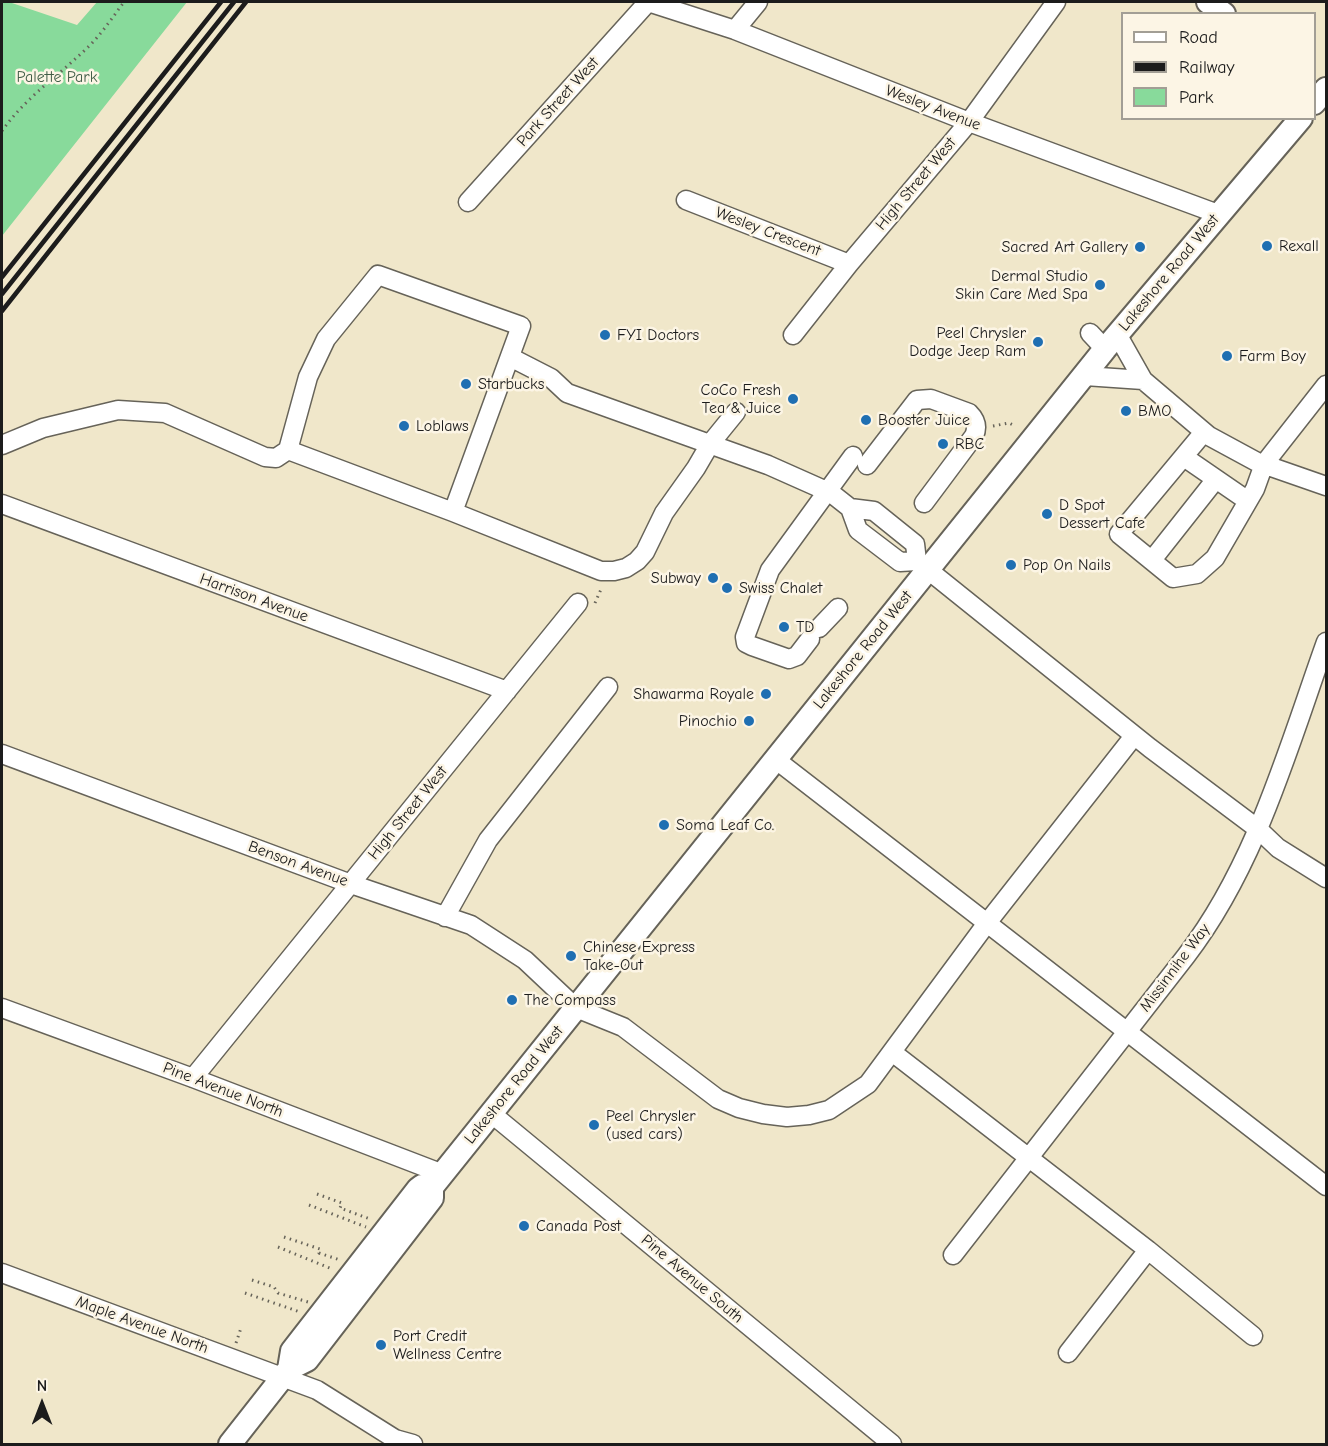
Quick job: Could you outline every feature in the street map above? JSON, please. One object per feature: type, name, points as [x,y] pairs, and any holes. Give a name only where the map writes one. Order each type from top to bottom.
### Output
[{"type":"main road","points":[[1208,2],[1221,12]]},
{"type":"main road","name":"Lakeshore Road West","points":[[230,1444],[286,1373],[307,1360],[432,1198],[437,1181],[775,759],[922,565],[1085,376],[1104,339],[1218,214],[1299,120]]},
{"type":"main road","name":"Lakeshore Road West","points":[[286,1373],[291,1353],[418,1188],[437,1181]]},
{"type":"street","name":"Wesley Avenue","points":[[648,2],[735,30],[969,122],[1218,214]]},
{"type":"street","name":"Park Street West","points":[[468,202],[648,2]]},
{"type":"street","points":[[735,30],[758,2]]},
{"type":"street","name":"High Street West","points":[[794,335],[849,264],[969,122],[1056,2]]},
{"type":"street","name":"Wesley Crescent","points":[[686,200],[849,264]]},
{"type":"street","points":[[2,445],[43,428],[118,410],[165,413],[265,458],[276,458],[288,450],[309,376],[326,339],[378,274],[521,326],[453,512]]},
{"type":"street","points":[[1104,339],[1143,380],[1204,432],[1264,464],[1326,486]]},
{"type":"street","points":[[510,357],[551,378],[567,393],[768,465],[827,491],[850,508],[874,511],[915,544],[922,565]]},
{"type":"street","points":[[1085,376],[1143,380]]},
{"type":"street","points":[[1204,432],[1119,534],[1173,578],[1197,574],[1215,558],[1255,489],[1264,464],[1326,385]]},
{"type":"street","points":[[838,608],[814,633],[797,656],[789,659],[752,646],[745,641],[745,633],[766,578],[777,558],[827,491],[860,460],[913,403],[921,399],[931,399],[969,413],[975,421],[976,429],[974,436],[924,502]]},
{"type":"street","points":[[288,450],[608,572],[626,568],[645,552],[664,513],[710,444],[736,412]]},
{"type":"street","points":[[1184,457],[1248,501]]},
{"type":"street","points":[[1152,560],[1216,479]]},
{"type":"street","name":"Harrison Avenue","points":[[2,504],[507,691]]},
{"type":"street","points":[[850,508],[858,530],[900,562],[922,565],[1134,736],[1258,829],[1278,848],[1326,878]]},
{"type":"street","name":"High Street West","points":[[193,1078],[578,603]]},
{"type":"street","name":"Missinnihe Way","points":[[953,1255],[1199,940],[1245,861],[1326,642]]},
{"type":"street","points":[[446,917],[488,840],[608,687]]},
{"type":"street","points":[[576,1008],[623,1027],[718,1099],[739,1108],[787,1117],[830,1110],[868,1084],[987,923],[1134,736]]},
{"type":"street","name":"Benson Avenue","points":[[2,753],[351,884],[471,926],[525,960],[576,1008]]},
{"type":"street","points":[[775,759],[1326,1186]]},
{"type":"street","name":"Pine Avenue North","points":[[2,1008],[193,1078],[437,1181]]},
{"type":"street","points":[[892,1053],[1148,1251],[1253,1336]]},
{"type":"street","name":"Pine Avenue South","points":[[492,1114],[892,1444]]},
{"type":"street","points":[[1068,1353],[1148,1251]]},
{"type":"street","name":"Maple Avenue North","points":[[2,1273],[286,1373],[395,1438],[412,1444]]},
{"type":"path","points":[[2,131],[25,102],[86,49],[124,2]]},
{"type":"path","points":[[976,429],[1009,423],[1013,425]]},
{"type":"path","points":[[578,603],[594,604],[608,572]]},
{"type":"path","points":[[317,1194],[342,1203],[340,1208],[386,1229]]},
{"type":"path","points":[[309,1205],[386,1229]]},
{"type":"path","points":[[284,1237],[320,1249],[319,1253],[354,1271]]},
{"type":"path","points":[[278,1247],[354,1271]]},
{"type":"path","points":[[252,1280],[274,1287],[278,1293],[322,1313]]},
{"type":"path","points":[[245,1293],[322,1313]]},
{"type":"green space","name":"Palette Park","points":[[2,2],[9,2],[77,25],[97,2],[187,2],[2,236]]},
{"type":"railway","points":[[2,277],[221,2]]},
{"type":"railway","points":[[2,294],[234,2]]},
{"type":"railway","points":[[2,311],[246,2]]},
{"type":"place","name":"Rexall","points":[[1267,246]]},
{"type":"place","name":"Sacred Art Gallery","points":[[1140,247]]},
{"type":"place","name":"Dermal Studio Skin Care Med Spa","points":[[1100,285]]},
{"type":"place","name":"FYI Doctors","points":[[605,335]]},
{"type":"place","name":"Peel Chrysler Dodge Jeep Ram","points":[[1038,342]]},
{"type":"place","name":"Farm Boy","points":[[1227,356]]},
{"type":"place","name":"Starbucks","points":[[466,384]]},
{"type":"place","name":"CoCo Fresh Tea & Juice","points":[[793,399]]},
{"type":"place","name":"BMO","points":[[1126,411]]},
{"type":"place","name":"Booster Juice","points":[[866,420]]},
{"type":"place","name":"Loblaws","points":[[404,426]]},
{"type":"place","name":"RBC","points":[[943,444]]},
{"type":"place","name":"D Spot Dessert Cafe","points":[[1047,514]]},
{"type":"place","name":"Pop On Nails","points":[[1011,565]]},
{"type":"place","name":"Subway","points":[[713,578]]},
{"type":"place","name":"Swiss Chalet","points":[[727,588]]},
{"type":"place","name":"TD","points":[[784,627]]},
{"type":"place","name":"Shawarma Royale","points":[[766,694]]},
{"type":"place","name":"Pinochio","points":[[749,721]]},
{"type":"place","name":"Soma Leaf Co.","points":[[664,825]]},
{"type":"place","name":"Chinese Express Take-Out","points":[[571,956]]},
{"type":"place","name":"The Compass","points":[[512,1000]]},
{"type":"place","name":"Peel Chrysler (used cars)","points":[[594,1125]]},
{"type":"place","name":"Canada Post","points":[[524,1226]]},
{"type":"place","name":"Port Credit Wellness Centre","points":[[381,1345]]}]
